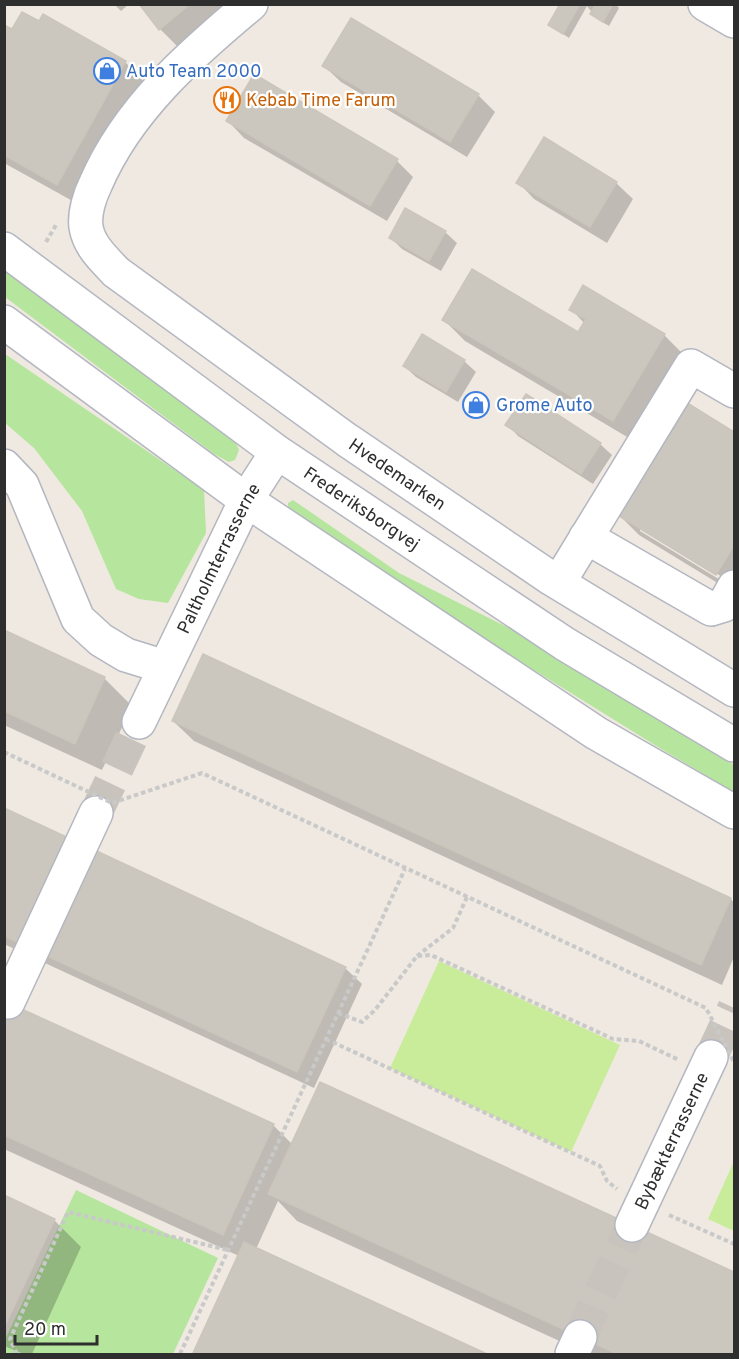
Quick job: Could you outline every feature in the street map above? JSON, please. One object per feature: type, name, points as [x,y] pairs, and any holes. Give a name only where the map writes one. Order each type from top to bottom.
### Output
[{"type":"street","name":"Hvedemarken","points":[[251,4],[198,48],[142,106],[103,167],[89,198],[86,227],[97,252],[116,272],[347,440],[559,582],[735,690]]},
{"type":"street","points":[[705,4],[735,21]]},
{"type":"street","name":"Frederiksborgvej","points":[[4,249],[277,452],[565,644],[735,745]]},
{"type":"street","points":[[4,322],[246,500],[596,733],[735,812]]},
{"type":"street","points":[[559,582],[691,366],[735,391]]},
{"type":"street","name":"Paltholmterrasserne","points":[[139,722],[246,500],[277,452]]},
{"type":"street","points":[[4,466],[22,484],[78,619],[101,640],[126,655],[165,667]]},
{"type":"street","points":[[586,537],[711,609],[724,605],[735,586]]},
{"type":"street","points":[[8,1002],[96,813]]},
{"type":"street","name":"Bybækterrasserne","points":[[649,1214],[717,1063]]},
{"type":"path","points":[[4,752],[112,803],[202,773],[706,1008],[717,1063],[681,1062],[639,1041],[613,1039],[431,955],[417,956]]},
{"type":"path","points":[[180,1354],[405,869]]},
{"type":"path","points":[[338,1013],[362,1022],[375,1010],[417,956],[453,928],[467,897]]},
{"type":"path","points":[[326,1039],[600,1166],[607,1181],[649,1214],[735,1244]]},
{"type":"path","points":[[17,1354],[10,1339],[68,1212],[228,1250]]},
{"type":"green space","points":[[4,268],[235,441],[239,450],[235,460],[229,462],[214,454],[5,297]]},
{"type":"green space","points":[[5,354],[204,490],[206,533],[168,603],[139,599],[116,589],[82,511],[34,448],[5,423]]},
{"type":"green space","points":[[293,500],[399,573],[517,632],[734,765],[734,792],[461,625],[288,508],[288,503]]},
{"type":"green space","points":[[439,961],[620,1045],[571,1152],[390,1068]]},
{"type":"green space","points":[[734,1161],[734,1231],[708,1219]]},
{"type":"green space","points":[[76,1190],[218,1258],[173,1354],[5,1354],[5,1340]]},
{"type":"building","points":[[139,4],[190,4],[159,30]]},
{"type":"building","points":[[560,4],[580,4],[563,34],[548,25]]},
{"type":"building","points":[[596,4],[613,4],[603,22],[590,14]]},
{"type":"building","points":[[22,12],[39,21],[43,14],[126,61],[57,185],[4,155],[4,25],[12,29]]},
{"type":"building","points":[[351,18],[479,94],[450,142],[322,66]]},
{"type":"building","points":[[254,74],[398,159],[370,206],[226,121]]},
{"type":"building","points":[[544,137],[617,182],[590,227],[516,183]]},
{"type":"building","points":[[405,208],[446,231],[429,261],[389,238]]},
{"type":"building","points":[[472,269],[578,332],[586,319],[569,310],[583,285],[665,334],[613,421],[442,320]]},
{"type":"building","points":[[422,334],[465,360],[446,392],[403,366]]},
{"type":"building","points":[[526,394],[601,443],[581,474],[505,425]]},
{"type":"building","points":[[684,401],[734,432],[734,545],[716,575],[616,514]]},
{"type":"building","points":[[4,630],[105,677],[75,744],[4,711]]},
{"type":"building","points":[[203,654],[731,898],[701,965],[172,721]]},
{"type":"building","points":[[4,808],[346,967],[297,1072],[4,936]]},
{"type":"building","points":[[4,1001],[274,1124],[223,1235],[4,1135]]},
{"type":"building","points":[[320,1082],[734,1272],[734,1354],[617,1354],[268,1194]]},
{"type":"building","points":[[4,1195],[55,1219],[4,1328]]},
{"type":"building","points":[[244,1242],[487,1354],[193,1353]]},
{"type":"tunnel","points":[[96,813],[139,722]]},
{"type":"tunnel","points":[[711,1057],[734,1008]]},
{"type":"tunnel","points":[[580,1337],[632,1225]]},
{"type":"place","name":"Auto Team 2000","points":[[107,71]]},
{"type":"place","name":"Kebab Time Farum","points":[[227,100]]},
{"type":"place","name":"Grome Auto","points":[[476,405]]}]
